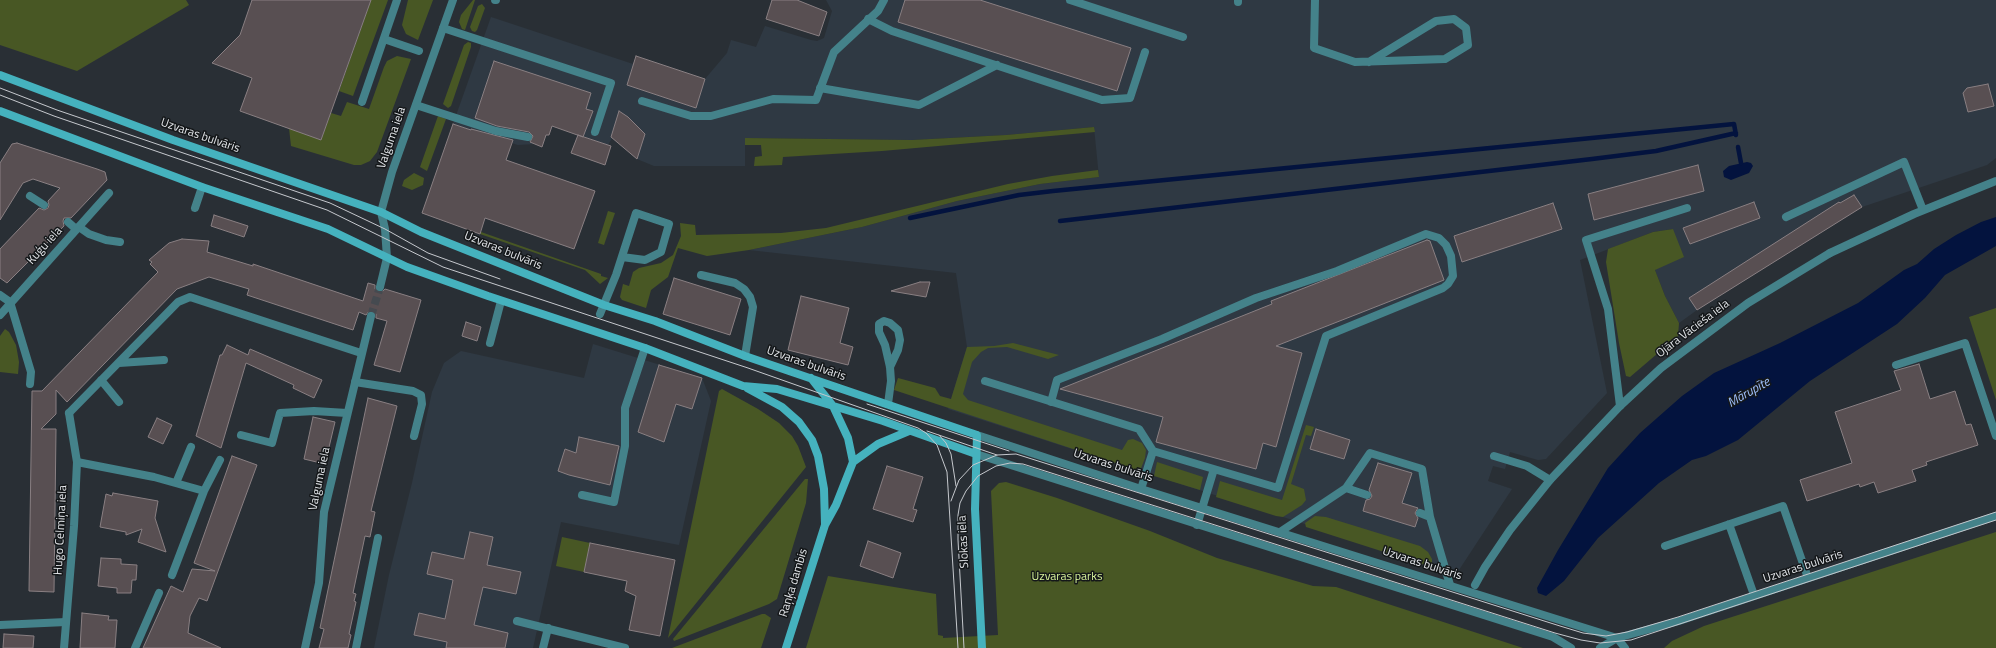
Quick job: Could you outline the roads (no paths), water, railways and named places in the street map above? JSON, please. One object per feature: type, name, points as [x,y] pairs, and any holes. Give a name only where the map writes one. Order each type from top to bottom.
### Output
[{"type":"main road","name":"Uzvaras bulvāris","points":[[0,75],[173,140],[380,212],[421,232],[604,305],[654,321],[745,356],[977,435]]},
{"type":"main road","points":[[0,111],[202,187],[328,228],[407,267],[501,301],[645,348],[743,386],[777,389],[833,406],[976,454]]},
{"type":"main road","points":[[811,378],[833,406],[848,438],[853,462],[878,444],[909,431]]},
{"type":"main road","name":"Raņķa dambis","points":[[743,386],[782,407],[799,422],[812,440],[818,456],[824,490],[825,525]]},
{"type":"main road","name":"Slokas iela","points":[[977,435],[975,509],[982,648]]},
{"type":"main road","name":"Raņķa dambis","points":[[786,648],[825,525],[836,505],[853,462]]},
{"type":"street","points":[[362,102],[397,0]]},
{"type":"street","name":"Valguma iela","points":[[380,212],[392,172],[453,0]]},
{"type":"street","points":[[642,101],[691,116],[711,116],[773,99],[816,100],[834,52],[878,11],[884,0]]},
{"type":"street","points":[[1070,0],[1183,36]]},
{"type":"street","points":[[1314,0],[1314,48],[1355,62],[1369,62],[1444,59],[1468,45],[1466,28],[1454,19],[1436,20],[1369,62]]},
{"type":"street","points":[[868,19],[892,31],[1102,100],[1130,98],[1145,52]]},
{"type":"street","points":[[443,28],[610,83],[595,132]]},
{"type":"street","points":[[384,39],[419,51]]},
{"type":"street","points":[[820,88],[919,105],[997,65]]},
{"type":"street","points":[[416,105],[496,131],[528,137]]},
{"type":"street","points":[[1786,217],[1904,162],[1923,210]]},
{"type":"street","name":"Ojāra Vācieša iela","points":[[1475,584],[1510,530],[1550,480],[1620,406],[1661,368],[1748,303],[1830,253],[1923,210],[1996,181]]},
{"type":"street","points":[[195,208],[202,187]]},
{"type":"street","name":"Kuģu iela","points":[[0,315],[10,302],[109,193]]},
{"type":"street","points":[[30,196],[44,205]]},
{"type":"street","points":[[1620,406],[1608,308],[1586,240],[1687,208]]},
{"type":"street","points":[[380,212],[385,230],[388,258],[380,287]]},
{"type":"street","points":[[600,314],[622,257],[636,213],[669,224],[661,252],[645,260],[622,257]]},
{"type":"street","points":[[68,222],[89,234],[106,240],[120,242]]},
{"type":"street","points":[[985,381],[1051,402],[1139,429],[1153,451],[1278,488],[1326,336],[1429,295],[1448,284],[1453,276],[1451,256],[1446,245],[1439,238],[1426,234],[1337,271],[1256,298],[1162,339],[1057,380],[1051,402]]},
{"type":"street","points":[[701,274],[735,283],[744,289],[750,297],[753,306],[745,356]]},
{"type":"street","points":[[0,294],[10,302],[31,372],[30,384]]},
{"type":"street","points":[[119,402],[101,380],[178,302],[190,297],[362,353]]},
{"type":"street","points":[[490,343],[501,301]]},
{"type":"street","name":"Valguma iela","points":[[305,648],[319,583],[324,512],[371,316]]},
{"type":"street","points":[[888,404],[891,381],[890,367],[885,345],[879,332],[879,324],[884,321],[890,323],[898,330],[900,340],[898,350],[890,367]]},
{"type":"street","points":[[1896,365],[1965,343],[1996,436]]},
{"type":"street","points":[[582,495],[614,502],[625,446],[625,408],[645,348]]},
{"type":"street","points":[[119,362],[164,360]]},
{"type":"street","name":"Hugo Celmiņa iela","points":[[64,648],[74,526],[76,462],[69,413],[101,380]]},
{"type":"street","points":[[354,382],[412,391],[421,395],[422,404],[414,436]]},
{"type":"street","points":[[241,434],[272,442],[280,413],[314,411],[347,413]]},
{"type":"street","name":"Uzvaras bulvāris","points":[[977,435],[1202,508],[1618,638]]},
{"type":"street","points":[[176,483],[191,447]]},
{"type":"street","points":[[1141,488],[1153,451]]},
{"type":"street","points":[[1280,532],[1346,488],[1370,453],[1422,469],[1430,517],[1450,585]]},
{"type":"street","points":[[976,454],[1554,637],[1571,648]]},
{"type":"street","points":[[1494,456],[1527,466],[1550,480]]},
{"type":"street","points":[[172,575],[204,491],[220,460]]},
{"type":"street","points":[[76,462],[154,477],[204,491]]},
{"type":"street","points":[[1197,525],[1214,469]]},
{"type":"street","points":[[1346,488],[1368,496]]},
{"type":"street","points":[[1665,546],[1783,506],[1808,578]]},
{"type":"street","points":[[1420,513],[1430,517]]},
{"type":"street","name":"Uzvaras bulvāris","points":[[1600,648],[1618,638],[1643,632],[1996,516]]},
{"type":"street","points":[[1729,524],[1754,595]]},
{"type":"street","points":[[356,648],[378,538]]},
{"type":"street","points":[[139,646],[159,593]]},
{"type":"street","points":[[517,621],[625,648]]},
{"type":"street","points":[[0,625],[66,622]]},
{"type":"street","points":[[543,648],[548,628]]},
{"type":"street","points":[[1618,638],[1625,648]]},
{"type":"water","points":[[1747,162],[1751,163],[1753,166],[1749,173],[1731,180],[1724,177],[1723,171],[1729,166]]},
{"type":"water","name":"Mārupīte","points":[[1996,217],[1996,246],[1945,275],[1925,298],[1897,324],[1810,381],[1738,440],[1706,456],[1692,460],[1659,483],[1598,538],[1564,581],[1546,596],[1538,593],[1537,588],[1558,550],[1608,468],[1640,433],[1682,396],[1714,373],[1780,343],[1858,303],[1904,270],[1917,264],[1934,249],[1956,235],[1981,222]]},
{"type":"waterway","points":[[910,218],[1019,195],[1053,191],[1734,124],[1736,135]]},
{"type":"waterway","points":[[1060,221],[1656,151],[1736,133]]},
{"type":"waterway","points":[[1738,147],[1741,163]]},
{"type":"tunnel","points":[[371,316],[380,287]]},
{"type":"tram line","points":[[0,88],[57,110],[330,203],[385,229],[428,253],[500,279]]},
{"type":"tram line","points":[[0,95],[54,116],[327,210],[443,267],[748,368],[918,428],[926,433],[937,445],[947,472],[958,648]]},
{"type":"tram line","points":[[867,404],[1009,451]]},
{"type":"tram line","points":[[927,431],[997,455]]},
{"type":"tram line","points":[[939,435],[946,443],[951,454],[956,486]]},
{"type":"tram line","points":[[951,501],[959,480],[973,465],[997,455],[1016,454],[1560,626],[1583,633],[1606,636],[1627,632],[1678,617],[1996,512]]},
{"type":"tram line","points":[[964,648],[958,540],[958,515],[960,503],[966,491],[978,476],[996,466],[1010,463],[1023,464],[1555,633],[1600,643],[1631,640],[1996,520]]},
{"type":"park label","name":"Uzvaras parks","points":[[1067,577]]}]
